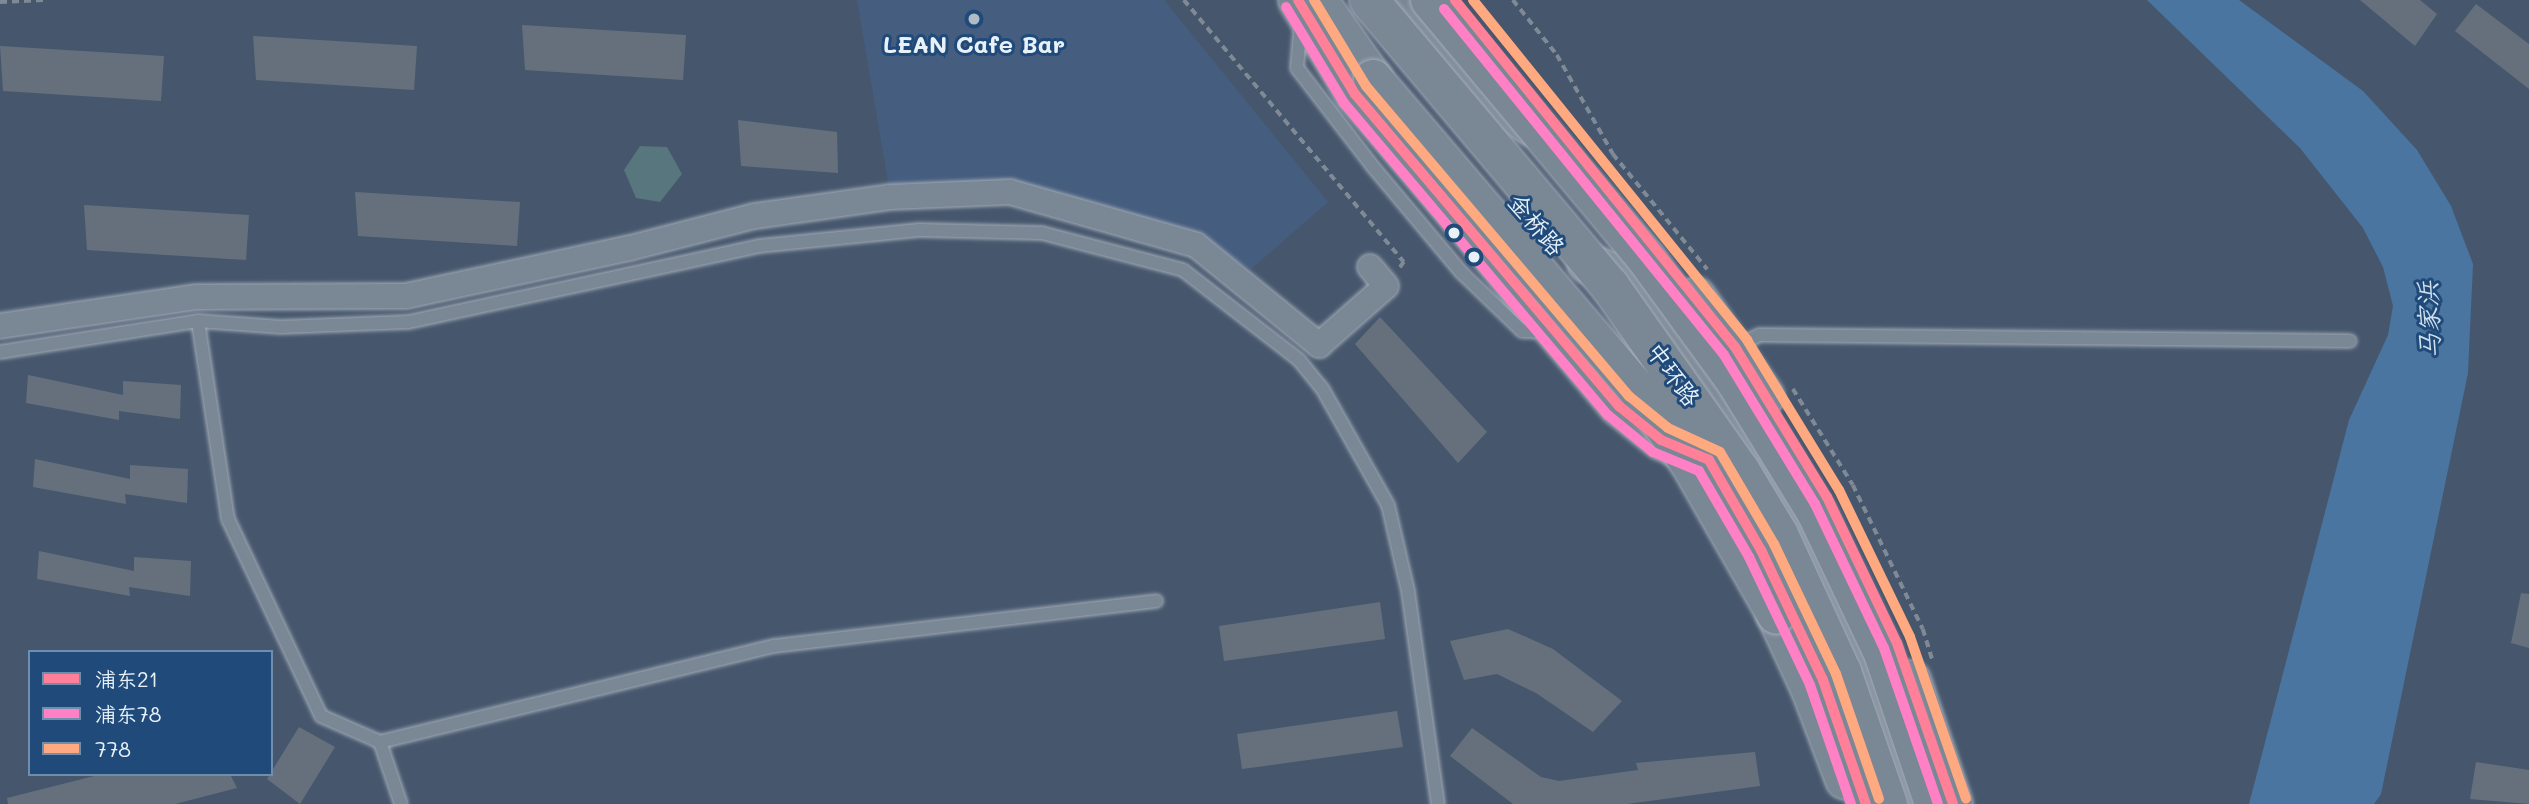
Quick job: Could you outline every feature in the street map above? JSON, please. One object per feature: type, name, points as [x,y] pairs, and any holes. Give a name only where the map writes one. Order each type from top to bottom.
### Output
[{"type":"main road","name":"金桥路","points":[[1348,0],[1560,252],[1665,383],[1732,457]]},
{"type":"main road","name":"中环路","points":[[1369,0],[1610,286],[1732,457],[1779,536],[1842,673],[1888,804]]},
{"type":"main road","points":[[1396,0],[1459,75],[1483,96],[1587,161]]},
{"type":"main road","name":"中环路","points":[[1430,0],[1645,257],[1736,382],[1816,512],[1877,641],[1934,804]]},
{"type":"main road","points":[[1455,0],[1735,347],[1827,497],[1897,643],[1953,804]]},
{"type":"main road","points":[[1306,5],[1354,94],[1637,424],[1661,440],[1732,457],[1800,526],[1863,661],[1900,761],[1924,793],[1944,804]]},
{"type":"main road","points":[[1306,5],[1578,315],[1690,465],[1776,614],[1811,690],[1853,804]]},
{"type":"main road","points":[[1560,252],[1621,276],[1639,289],[1732,457],[1799,603],[1867,804]]},
{"type":"street","points":[[0,326],[197,298],[406,296],[630,248],[755,216],[890,197],[1010,192],[1196,245],[1320,345],[1386,286],[1370,267]]},
{"type":"lane","points":[[0,352],[198,321],[281,327],[408,323],[759,246],[919,230],[1042,233],[1183,270],[1299,360],[1322,388],[1388,505],[1408,591],[1438,804]]},
{"type":"lane","points":[[198,321],[228,519],[321,716],[380,742],[774,646],[1156,601]]},
{"type":"lane","points":[[1735,347],[1760,335],[2350,341]]},
{"type":"lane","points":[[380,742],[401,804]]},
{"type":"path","points":[[0,2],[43,0]]},
{"type":"path","points":[[1184,0],[1405,262],[1386,286]]},
{"type":"shaded area","points":[[857,0],[1164,0],[1328,202],[1251,269],[1197,239],[1026,187],[892,205]]},
{"type":"green space","points":[[640,146],[667,147],[682,174],[660,202],[636,198],[624,170]]},
{"type":"water","name":"马家浜","points":[[2147,0],[2239,0],[2363,91],[2417,150],[2451,206],[2473,264],[2468,373],[2381,794],[2374,804],[2249,804],[2349,420],[2388,335],[2393,306],[2383,267],[2363,228],[2300,148]]},
{"type":"building","points":[[2360,0],[2420,0],[2437,14],[2415,46]]},
{"type":"building","points":[[2476,4],[2529,44],[2529,89],[2455,31]]},
{"type":"building","points":[[522,25],[686,35],[683,80],[525,70]]},
{"type":"building","points":[[253,36],[417,46],[414,90],[256,80]]},
{"type":"building","points":[[0,46],[164,56],[161,101],[3,91]]},
{"type":"building","points":[[738,120],[837,132],[838,173],[741,166]]},
{"type":"building","points":[[355,192],[520,202],[517,246],[358,236]]},
{"type":"building","points":[[84,205],[249,215],[246,260],[87,250]]},
{"type":"building","points":[[1380,317],[1487,432],[1458,463],[1355,344]]},
{"type":"building","points":[[28,375],[123,395],[123,381],[181,385],[180,419],[119,411],[119,420],[26,403]]},
{"type":"building","points":[[35,459],[130,479],[130,465],[188,469],[187,503],[125,494],[126,504],[33,487]]},
{"type":"building","points":[[39,551],[134,571],[134,557],[191,561],[190,596],[129,587],[130,596],[37,579]]},
{"type":"building","points":[[2521,593],[2529,594],[2529,648],[2511,643]]},
{"type":"building","points":[[1380,602],[1385,639],[1224,661],[1219,626]]},
{"type":"building","points":[[1508,629],[1553,649],[1622,701],[1593,732],[1536,693],[1497,674],[1464,680],[1450,641]]},
{"type":"building","points":[[1397,711],[1403,747],[1242,769],[1237,734]]},
{"type":"building","points":[[299,727],[335,747],[300,804],[267,779],[273,776],[273,769]]},
{"type":"building","points":[[1472,728],[1541,777],[1559,781],[1638,770],[1636,763],[1755,752],[1760,786],[1627,804],[1513,804],[1450,756]]},
{"type":"building","points":[[2476,762],[2529,770],[2529,804],[2470,799]]},
{"type":"building","points":[[94,776],[231,776],[237,788],[175,804],[8,804],[7,798]]},
{"type":"transit line","name":"浦东21","points":[[1298,0],[1355,94],[1619,406],[1661,440],[1709,460],[1761,550],[1823,680],[1866,804]]},
{"type":"transit line","name":"778","points":[[1314,0],[1366,86],[1629,396],[1668,428],[1720,452],[1774,544],[1836,674],[1879,799]]},
{"type":"transit line","name":"浦东21","points":[[1455,0],[1735,347],[1827,497],[1897,643],[1953,804]]},
{"type":"transit line","name":"778","points":[[1473,0],[1747,340],[1839,490],[1910,637],[1966,799]]},
{"type":"transit line","name":"浦东78","points":[[1286,7],[1344,103],[1608,415],[1653,452],[1699,471],[1749,557],[1810,685],[1851,804]]},
{"type":"transit line","name":"浦东78","points":[[1444,9],[1724,355],[1815,504],[1884,648],[1938,804]]},
{"type":"place","name":"LEAN Cafe Bar","points":[[974,19]]}]
